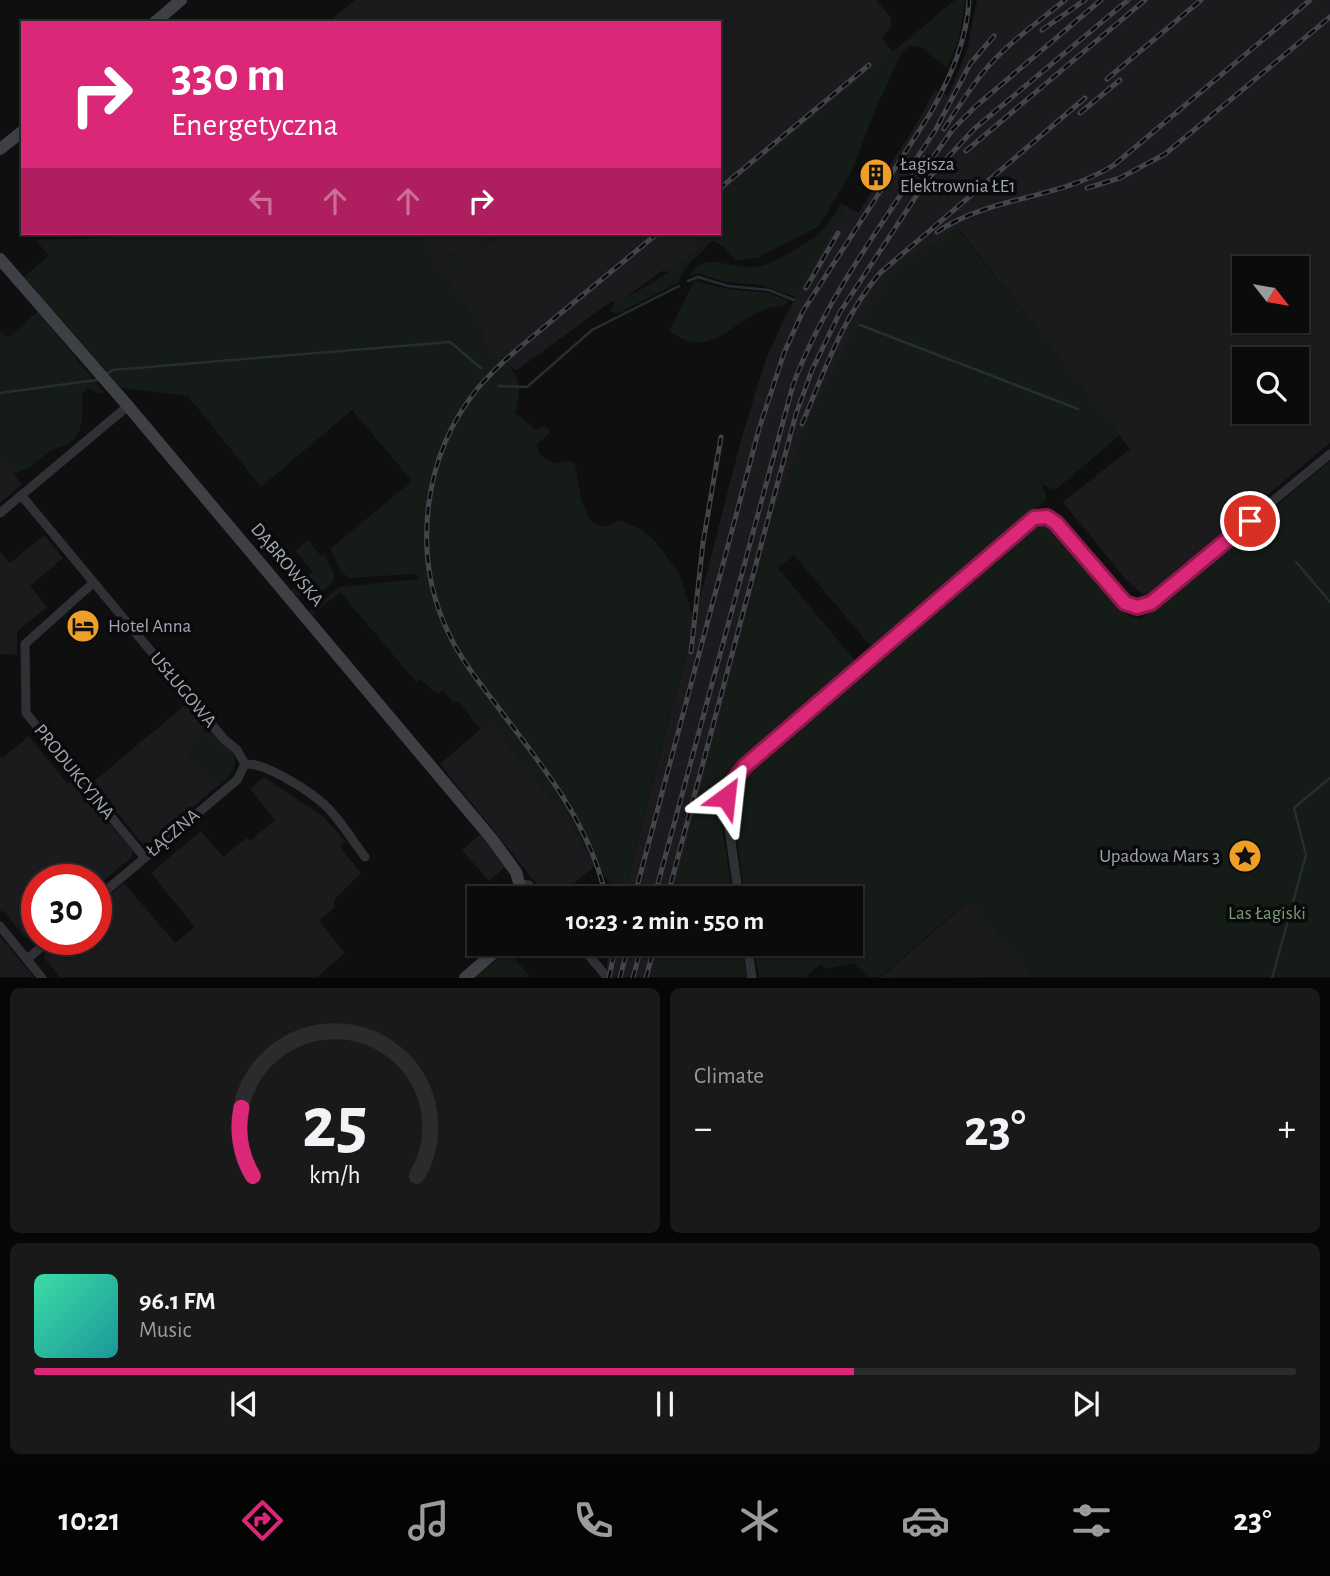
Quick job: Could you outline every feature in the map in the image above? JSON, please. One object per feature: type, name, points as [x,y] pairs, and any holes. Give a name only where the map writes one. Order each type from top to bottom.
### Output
[{"type":"street","points":[[155,21],[181,0]]},
{"type":"street","points":[[0,149],[21,133]]},
{"type":"street","name":"DĄBROWSKA","points":[[0,259],[101,374],[492,839],[510,862],[520,886]]},
{"type":"street","points":[[0,513],[128,406]]},
{"type":"street","points":[[737,886],[726,807],[726,797],[737,775],[1034,518],[1047,517],[1056,523],[1125,603],[1137,607],[1145,606],[1330,454]]},
{"type":"street","name":"USŁUGOWA","points":[[21,495],[224,739],[237,750],[245,764]]},
{"type":"street","name":"PRODUKCYJNA","points":[[93,583],[25,644],[26,713],[144,858]]},
{"type":"street","points":[[245,764],[265,768],[321,801],[365,857]]},
{"type":"street","name":"ŁĄCZNA","points":[[112,885],[237,780],[245,764]]},
{"type":"street","points":[[0,926],[42,978]]},
{"type":"street","points":[[27,959],[32,955]]},
{"type":"street","points":[[465,978],[490,956]]},
{"type":"street","points":[[589,956],[608,978]]},
{"type":"street","points":[[749,956],[752,978]]},
{"type":"shaded area","points":[[355,0],[876,0],[891,18],[891,27],[882,38],[893,52],[721,194],[721,21],[329,21]]},
{"type":"shaded area","points":[[977,0],[1330,0],[1330,443],[1145,596],[1125,579],[1063,502],[1130,449],[958,228],[864,316],[809,420],[773,516],[676,886],[626,886],[741,440],[766,359],[786,315],[845,205],[858,213],[916,125],[935,90],[948,96],[967,50]]},
{"type":"shaded area","points":[[413,235],[691,235],[702,247],[670,272],[662,271],[626,297],[605,306],[517,370],[502,357],[493,358],[485,345],[480,326]]},
{"type":"shaded area","points":[[0,459],[22,484],[0,503]]},
{"type":"shaded area","points":[[44,535],[63,558],[30,586],[47,607],[17,632],[17,655],[0,654],[0,552],[10,563]]},
{"type":"shaded area","points":[[185,705],[206,728],[183,748],[216,787],[151,843],[142,843],[92,783]]},
{"type":"shaded area","points":[[490,721],[575,830],[596,865],[571,886],[538,886],[440,764]]},
{"type":"shaded area","points":[[29,736],[67,783],[74,781],[132,850],[132,857],[112,874],[112,864],[21,864],[21,932],[2,910],[0,913],[0,757],[4,757]]},
{"type":"shaded area","points":[[264,777],[324,817],[346,842],[340,847],[361,873],[334,900],[335,907],[319,921],[345,953],[317,977],[60,977],[44,955],[112,955],[112,893],[124,883],[175,943],[195,927],[151,873],[201,831],[223,857],[247,838],[250,841],[275,820],[250,789]]},
{"type":"shaded area","points":[[482,833],[507,865],[489,881],[462,850]]},
{"type":"shaded area","points":[[970,900],[1035,977],[880,978]]},
{"type":"shaded area","points":[[0,936],[34,977],[0,977]]},
{"type":"shaded area","points":[[607,956],[657,956],[651,977],[614,977],[607,970]]},
{"type":"green space","points":[[955,0],[965,0],[959,39],[947,68],[921,47],[909,46],[901,54],[873,115],[852,171],[819,226],[757,258],[736,260],[723,246],[712,241],[685,268],[678,283],[619,313],[610,312],[615,300],[649,285],[701,248],[691,235],[721,235],[721,194]]},
{"type":"green space","points":[[841,203],[845,206],[796,297],[761,285],[726,282],[697,273],[689,276],[703,263],[751,267],[774,261],[819,234]]},
{"type":"green space","points":[[957,228],[1120,435],[1060,486],[1053,490],[1042,484],[1047,499],[872,648],[794,555],[778,568],[856,662],[736,770],[724,787],[720,812],[731,886],[676,886],[773,516],[809,420],[864,316],[891,278],[914,256]]},
{"type":"green space","points":[[144,235],[423,235],[423,244],[480,326],[485,345],[493,358],[502,357],[513,371],[519,389],[515,413],[536,430],[544,426],[549,428],[549,434],[537,444],[539,454],[553,463],[570,461],[575,464],[582,502],[591,520],[597,525],[606,526],[619,520],[652,538],[679,572],[694,620],[626,886],[611,886],[575,830],[490,721],[480,729],[458,701],[454,704],[443,690],[438,694],[420,679],[417,683],[340,592],[312,615],[310,612],[339,587],[419,579],[414,574],[350,578],[341,572],[330,549],[412,481],[352,410],[261,487],[188,396],[121,388],[24,277],[49,255],[35,240]]},
{"type":"green space","points":[[432,235],[430,241],[438,251],[443,247],[460,259],[466,255],[470,260],[478,253],[474,248],[494,235],[491,243],[453,275],[457,269],[443,250],[438,253],[428,240]]},
{"type":"green space","points":[[694,281],[728,289],[769,293],[790,301],[783,306],[758,312],[716,338],[691,342],[669,332]]},
{"type":"green space","points":[[38,311],[104,393],[100,394],[88,388],[82,394],[82,422],[72,441],[56,448],[26,469],[12,474],[0,459],[0,331],[8,338]]},
{"type":"green space","name":"Las Łagiski","points":[[1330,461],[1330,977],[1035,977],[969,900],[880,977],[868,977],[854,963],[826,969],[821,964],[805,977],[759,977],[755,956],[863,956],[863,886],[743,886],[732,804],[734,789],[744,774],[1033,523],[1047,522],[1127,615],[1141,619]]},
{"type":"green space","points":[[308,540],[321,556],[324,554],[335,576],[322,591],[303,596],[290,591],[313,572],[295,551]]},
{"type":"green space","points":[[188,703],[234,755],[233,770],[216,788],[182,748],[206,728],[185,705]]},
{"type":"green space","points":[[501,956],[512,956],[531,977],[476,977]]},
{"type":"green space","points":[[657,956],[743,956],[747,977],[651,977]]},
{"type":"waterway","points":[[688,281],[698,277],[728,286],[769,290],[794,300]]},
{"type":"waterway","points":[[499,386],[527,387],[592,330],[679,286]]},
{"type":"waterway","points":[[860,325],[1078,409]]},
{"type":"waterway","points":[[108,373],[113,370],[450,342],[481,368]]},
{"type":"waterway","points":[[0,393],[97,380]]},
{"type":"waterway","points":[[1296,562],[1330,602]]},
{"type":"waterway","points":[[1272,978],[1306,855],[1294,808],[1330,778]]},
{"type":"railway","points":[[637,886],[759,429],[784,353],[803,311],[930,114],[951,73],[961,45],[969,0]]},
{"type":"railway","points":[[944,129],[974,84],[994,60],[1065,0]]},
{"type":"railway","points":[[1042,30],[1085,0]]},
{"type":"railway","points":[[924,170],[953,129],[976,106],[1101,0]]},
{"type":"railway","points":[[670,886],[796,414],[812,370],[840,312],[926,181],[974,129],[1128,0]]},
{"type":"railway","points":[[966,151],[1145,0]]},
{"type":"railway","points":[[1107,79],[1201,0]]},
{"type":"railway","points":[[937,232],[980,211],[1071,185],[1114,165],[1310,0]]},
{"type":"railway","points":[[1087,188],[1120,178],[1165,154],[1330,17]]},
{"type":"railway","points":[[913,164],[936,129],[970,64],[994,36]]},
{"type":"railway","points":[[721,187],[869,65]]},
{"type":"railway","points":[[1080,113],[1120,80]]},
{"type":"railway","points":[[802,424],[845,326],[855,307],[880,273],[1085,98]]},
{"type":"railway","points":[[657,886],[793,385],[836,296],[925,158]]},
{"type":"railway","points":[[806,288],[838,233]]},
{"type":"railway","points":[[603,886],[588,843],[560,792],[468,666],[448,632],[436,602],[429,570],[428,506],[445,443],[459,415],[478,388],[516,351],[656,235]]},
{"type":"railway","points":[[691,652],[703,543],[721,437]]},
{"type":"railway","points":[[609,978],[613,956]]},
{"type":"railway","points":[[620,978],[626,956]]},
{"type":"railway","points":[[633,978],[639,956]]},
{"type":"railway","points":[[646,978],[652,956]]},
{"type":"place","name":"Łagisza Elektrownia ŁE1","points":[[876,175]]},
{"type":"place","name":"Hotel Anna","points":[[83,626]]},
{"type":"place","name":"Upadowa Mars 3","points":[[1245,856]]},
{"type":"route","points":[[726,797],[732,783],[745,766],[1034,518],[1047,517],[1056,523],[1112,590],[1125,603],[1137,607],[1151,603],[1250,521]]}]
